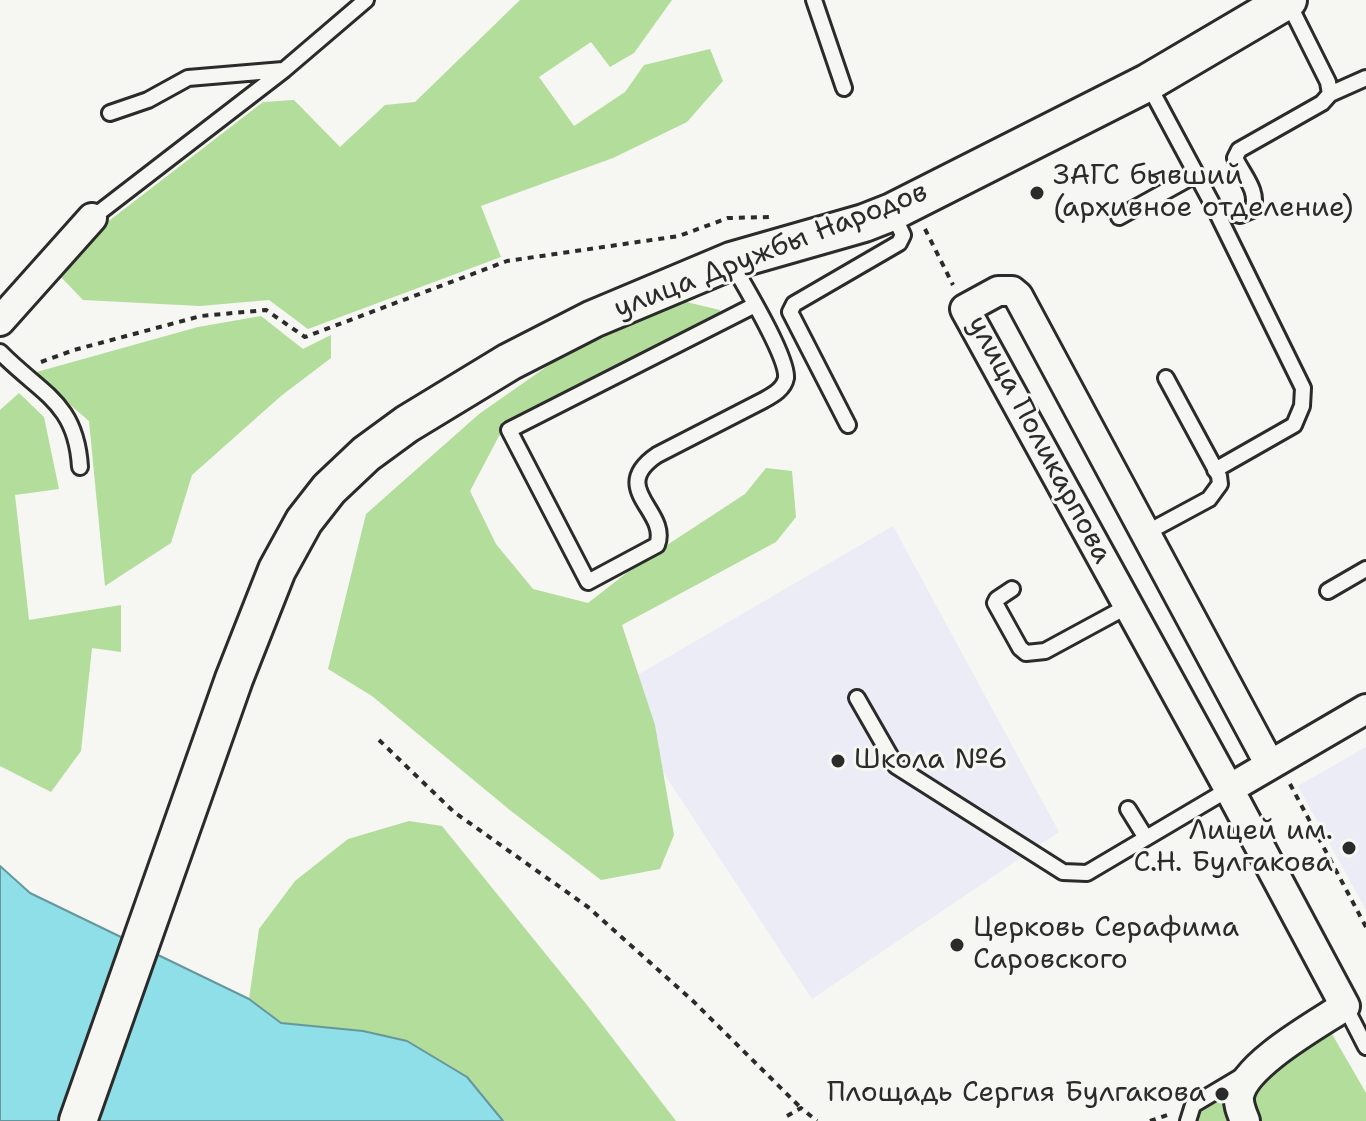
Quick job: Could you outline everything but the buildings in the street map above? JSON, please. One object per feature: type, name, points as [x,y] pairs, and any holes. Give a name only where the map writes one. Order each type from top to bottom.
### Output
[{"type":"street","name":"улица Дружбы Народов","points":[[78,1121],[234,679],[288,547],[329,489],[366,454],[407,424],[509,362],[561,335],[731,261],[864,223],[902,207],[1147,83],[1287,0]]},
{"type":"street","points":[[0,321],[92,218]]},
{"type":"street","name":"улица Поликарпова","points":[[1274,763],[1018,296],[1012,291],[998,291],[965,309],[1345,1006]]},
{"type":"street","points":[[1229,789],[1366,709]]},
{"type":"street","points":[[1245,1121],[1239,1096],[1247,1079],[1263,1064],[1345,1006]]},
{"type":"lane","points":[[92,218],[284,70],[366,0]]},
{"type":"lane","points":[[814,0],[844,88]]},
{"type":"lane","points":[[1287,0],[1328,82],[1330,94]]},
{"type":"lane","points":[[110,113],[148,100],[188,78],[284,70]]},
{"type":"lane","points":[[1215,209],[1240,215],[1252,210],[1254,193],[1235,158],[1239,150],[1322,103],[1330,94],[1366,78]]},
{"type":"lane","points":[[1147,83],[1300,378],[1303,397],[1294,425],[1215,470]]},
{"type":"lane","points":[[1119,217],[1195,175]]},
{"type":"lane","points":[[848,425],[790,312],[794,304],[899,243],[903,235],[902,207]]},
{"type":"lane","points":[[731,261],[755,305],[784,365],[784,383],[764,400],[657,455],[643,466],[637,485],[656,525],[657,545],[588,582],[509,430],[755,305]]},
{"type":"lane","points":[[4,356],[65,413],[74,427],[80,467]]},
{"type":"lane","points":[[1146,533],[1214,495],[1220,484],[1166,378]]},
{"type":"lane","points":[[1328,591],[1366,569]]},
{"type":"lane","points":[[1012,589],[995,603],[1020,648],[1026,653],[1045,651],[1128,606]]},
{"type":"lane","points":[[857,698],[896,766],[1063,872],[1074,875],[1087,873],[1229,789]]},
{"type":"lane","points":[[1128,809],[1146,838]]},
{"type":"lane","points":[[1345,1006],[1366,1047]]},
{"type":"lane","points":[[1188,1121],[1193,1105],[1263,1064]]},
{"type":"path","points":[[902,207],[965,309]]},
{"type":"path","points":[[20,371],[74,350],[201,316],[266,310],[305,337],[507,261],[679,236],[728,218],[780,217],[791,222],[802,239]]},
{"type":"path","points":[[379,740],[454,812],[588,907],[693,1001],[817,1121]]},
{"type":"path","points":[[1274,763],[1366,927]]},
{"type":"path","points":[[787,1116],[801,1108]]},
{"type":"shaded area","name":"Школа №6","points":[[893,526],[1059,832],[812,999],[610,691]]},
{"type":"shaded area","name":"Лицей им. С.Н. Булгакова","points":[[1366,747],[1366,910],[1298,786]]},
{"type":"green space","points":[[520,0],[672,0],[634,53],[610,67],[591,42],[539,77],[574,126],[625,92],[644,65],[710,49],[723,81],[687,122],[613,158],[481,206],[501,257],[308,329],[269,300],[200,306],[83,300],[59,275],[101,227],[263,102],[294,100],[340,147],[385,105],[415,102]]},
{"type":"green space","points":[[682,301],[720,310],[719,316],[518,420],[499,436],[470,491],[496,544],[533,589],[588,603],[638,564],[745,494],[766,468],[792,471],[796,517],[776,542],[622,625],[655,725],[674,835],[660,869],[601,880],[511,811],[372,696],[328,669],[366,514],[479,414],[559,358]]},
{"type":"green space","points":[[261,316],[303,349],[331,335],[331,358],[281,396],[192,475],[171,543],[105,586],[89,421],[33,373],[198,327]]},
{"type":"green space","points":[[19,393],[44,417],[59,489],[15,495],[29,620],[121,605],[121,652],[92,648],[81,751],[51,792],[0,766],[0,410]]},
{"type":"green space","points":[[409,821],[442,826],[676,1121],[503,1121],[467,1077],[407,1041],[363,1031],[281,1023],[249,999],[259,929],[295,881],[348,839]]},
{"type":"green space","points":[[1332,1034],[1366,1093],[1366,1121],[1179,1121]]},
{"type":"water","points":[[0,866],[30,893],[249,999],[281,1023],[363,1031],[407,1041],[467,1077],[503,1121],[0,1121]]},
{"type":"place","name":"ЗАГС бывший (архивное отделение)","points":[[1037,193]]},
{"type":"place","name":"Школа №6","points":[[838,761]]},
{"type":"place","name":"Лицей им. С.Н. Булгакова","points":[[1349,848]]},
{"type":"place","name":"Церковь Серафима Саровского","points":[[957,945]]},
{"type":"place","name":"Площадь Сергия Булгакова","points":[[1222,1094]]}]
